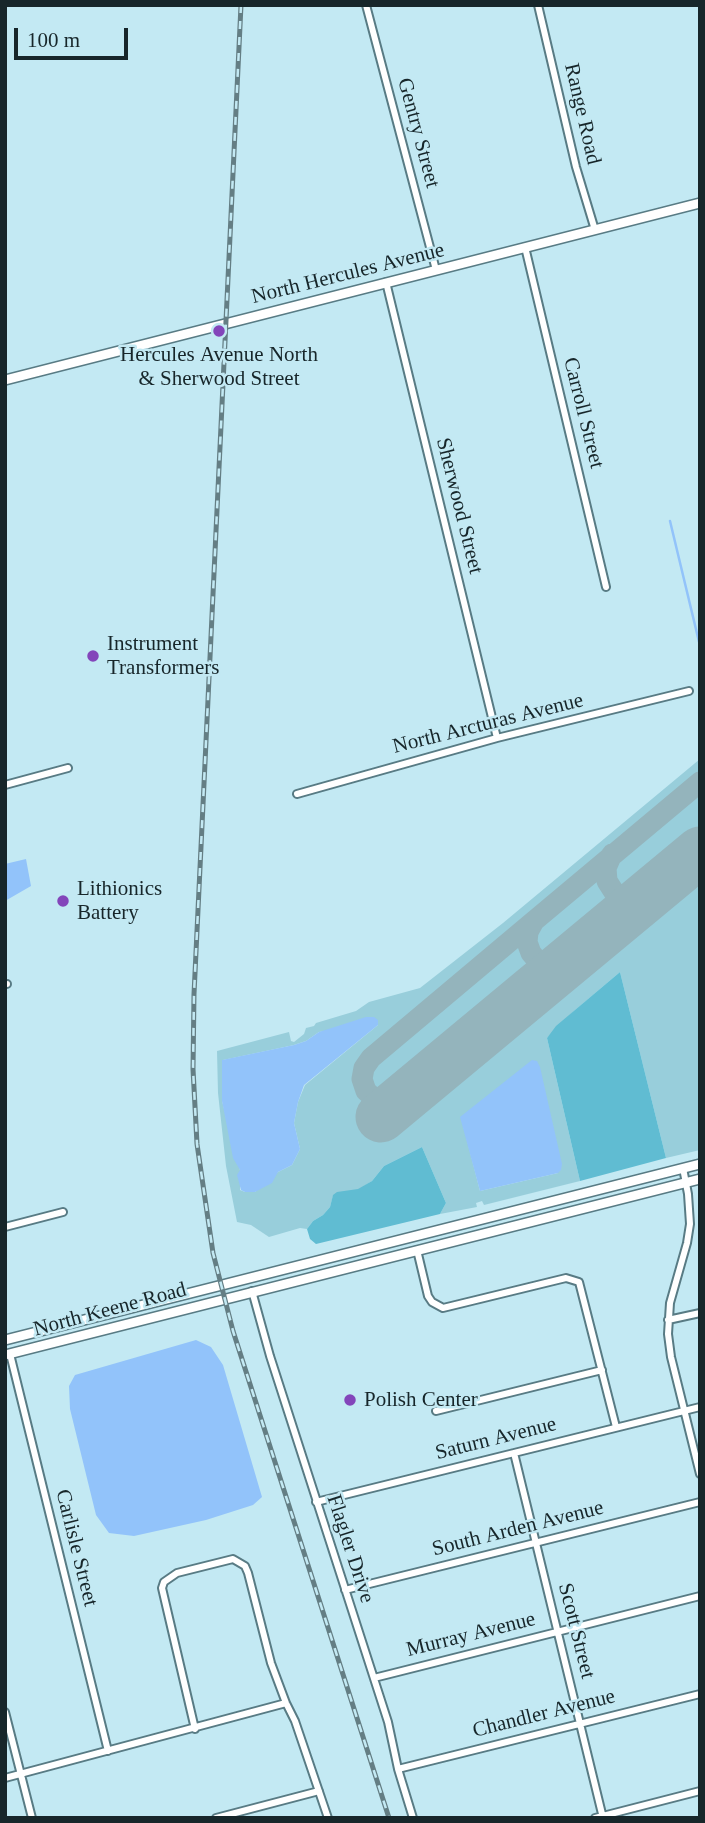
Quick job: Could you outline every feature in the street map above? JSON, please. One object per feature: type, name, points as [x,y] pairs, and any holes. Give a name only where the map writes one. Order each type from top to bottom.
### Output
[{"type":"main road","name":"North Hercules Avenue","points":[[5,380],[700,204]]},
{"type":"main road","name":"North Keene Road","points":[[5,1340],[700,1164]]},
{"type":"main road","name":"North Keene Road","points":[[8,1355],[700,1179]]},
{"type":"street","name":"Gentry Street","points":[[366,5],[436,270]]},
{"type":"street","name":"Range Road","points":[[538,5],[576,167],[595,230]]},
{"type":"street","name":"Carroll Street","points":[[525,247],[606,587]]},
{"type":"street","name":"Sherwood Street","points":[[386,282],[497,738]]},
{"type":"street","name":"North Arcturas Avenue","points":[[297,794],[497,738],[689,691]]},
{"type":"street","points":[[5,785],[68,768]]},
{"type":"street","points":[[683,1168],[690,1224],[670,1303],[669,1345],[700,1474]]},
{"type":"street","points":[[5,1227],[63,1212]]},
{"type":"street","points":[[417,1250],[428,1296],[432,1302],[443,1308],[566,1278],[575,1279],[582,1289],[616,1427]]},
{"type":"street","name":"Flagler Drive","points":[[252,1292],[316,1502],[388,1722],[398,1769],[413,1818]]},
{"type":"street","points":[[668,1320],[700,1312]]},
{"type":"street","name":"Carlisle Street","points":[[8,1355],[108,1751]]},
{"type":"street","points":[[436,1411],[602,1370]]},
{"type":"street","name":"Saturn Avenue","points":[[316,1502],[700,1407]]},
{"type":"street","name":"Scott Street","points":[[514,1453],[600,1817]]},
{"type":"street","name":"South Arden Avenue","points":[[345,1590],[700,1502]]},
{"type":"street","points":[[195,1729],[162,1596],[164,1581],[177,1573],[226,1560],[239,1561],[245,1566],[271,1663],[295,1721],[328,1818]]},
{"type":"street","name":"Murray Avenue","points":[[374,1678],[700,1596]]},
{"type":"street","name":"Chandler Avenue","points":[[398,1769],[700,1694]]},
{"type":"street","points":[[5,1778],[286,1703]]},
{"type":"street","points":[[5,1712],[32,1818]]},
{"type":"street","points":[[216,1818],[319,1791]]},
{"type":"street","points":[[600,1817],[700,1791]]},
{"type":"shaded area","points":[[700,759],[700,775],[364,1057],[356,1074],[362,1095],[389,1128],[700,869],[700,1150],[666,1158],[620,972],[547,1038],[580,1181],[484,1205],[482,1201],[476,1203],[477,1207],[440,1214],[446,1203],[422,1147],[384,1166],[372,1181],[358,1190],[333,1196],[330,1207],[307,1229],[300,1228],[269,1237],[251,1225],[237,1222],[226,1166],[218,1093],[217,1051],[289,1032],[291,1041],[294,1042],[304,1034],[306,1028],[316,1023],[356,1011],[369,1002],[420,988],[503,923]],"holes":[[[378,1025],[305,1085],[294,1123],[300,1149],[292,1165],[278,1172],[255,1192],[240,1190],[240,1170],[222,1101],[223,1060],[294,1045],[319,1032]],[[461,1117],[558,1173],[480,1191]]]},
{"type":"shaded area","points":[[700,789],[700,835],[639,885],[625,887],[616,882],[612,870],[616,859]]},
{"type":"shaded area","points":[[26,859],[31,886],[5,901],[5,864]]},
{"type":"shaded area","points":[[598,874],[601,889],[614,906],[555,955],[547,956],[538,951],[534,939],[538,925]]},
{"type":"shaded area","points":[[519,941],[525,960],[535,972],[388,1093],[382,1095],[373,1091],[367,1080],[373,1063]]},
{"type":"shaded area","points":[[620,972],[666,1158],[580,1181],[547,1038],[556,1026]]},
{"type":"shaded area","points":[[366,1017],[374,1017],[378,1020],[378,1025],[304,1085],[294,1123],[300,1149],[292,1165],[278,1172],[272,1183],[255,1192],[241,1190],[237,1175],[240,1170],[233,1158],[222,1101],[222,1060],[294,1045],[319,1032]]},
{"type":"shaded area","points":[[532,1060],[537,1061],[540,1067],[562,1164],[561,1170],[558,1173],[480,1191],[460,1117]]},
{"type":"shaded area","points":[[422,1147],[446,1203],[440,1214],[316,1244],[310,1239],[307,1229],[330,1207],[333,1195],[358,1189],[372,1181],[384,1166]]},
{"type":"shaded area","points":[[196,1340],[211,1347],[223,1365],[262,1497],[253,1505],[206,1520],[134,1536],[109,1533],[96,1515],[70,1409],[69,1386],[75,1375]]},
{"type":"waterway","points":[[670,521],[700,646]]},
{"type":"taxiway","points":[[565,963],[546,964],[531,953],[527,942],[528,932],[534,921],[700,782]]},
{"type":"taxiway","points":[[612,854],[606,868],[607,881],[614,892],[623,898],[648,895]]},
{"type":"taxiway","points":[[403,1099],[386,1102],[375,1099],[366,1091],[362,1079],[364,1068],[371,1058],[534,921]]},
{"type":"runway","points":[[381,1117],[700,852]]},
{"type":"railway","points":[[241,5],[194,994],[193,1069],[197,1144],[213,1253],[233,1331],[389,1818]]},
{"type":"place","name":"Hercules Avenue North & Sherwood Street","points":[[219,331]]},
{"type":"place","name":"Instrument Transformers","points":[[93,656]]},
{"type":"place","name":"Lithionics Battery","points":[[63,901]]},
{"type":"place","name":"Polish Center","points":[[350,1400]]}]
